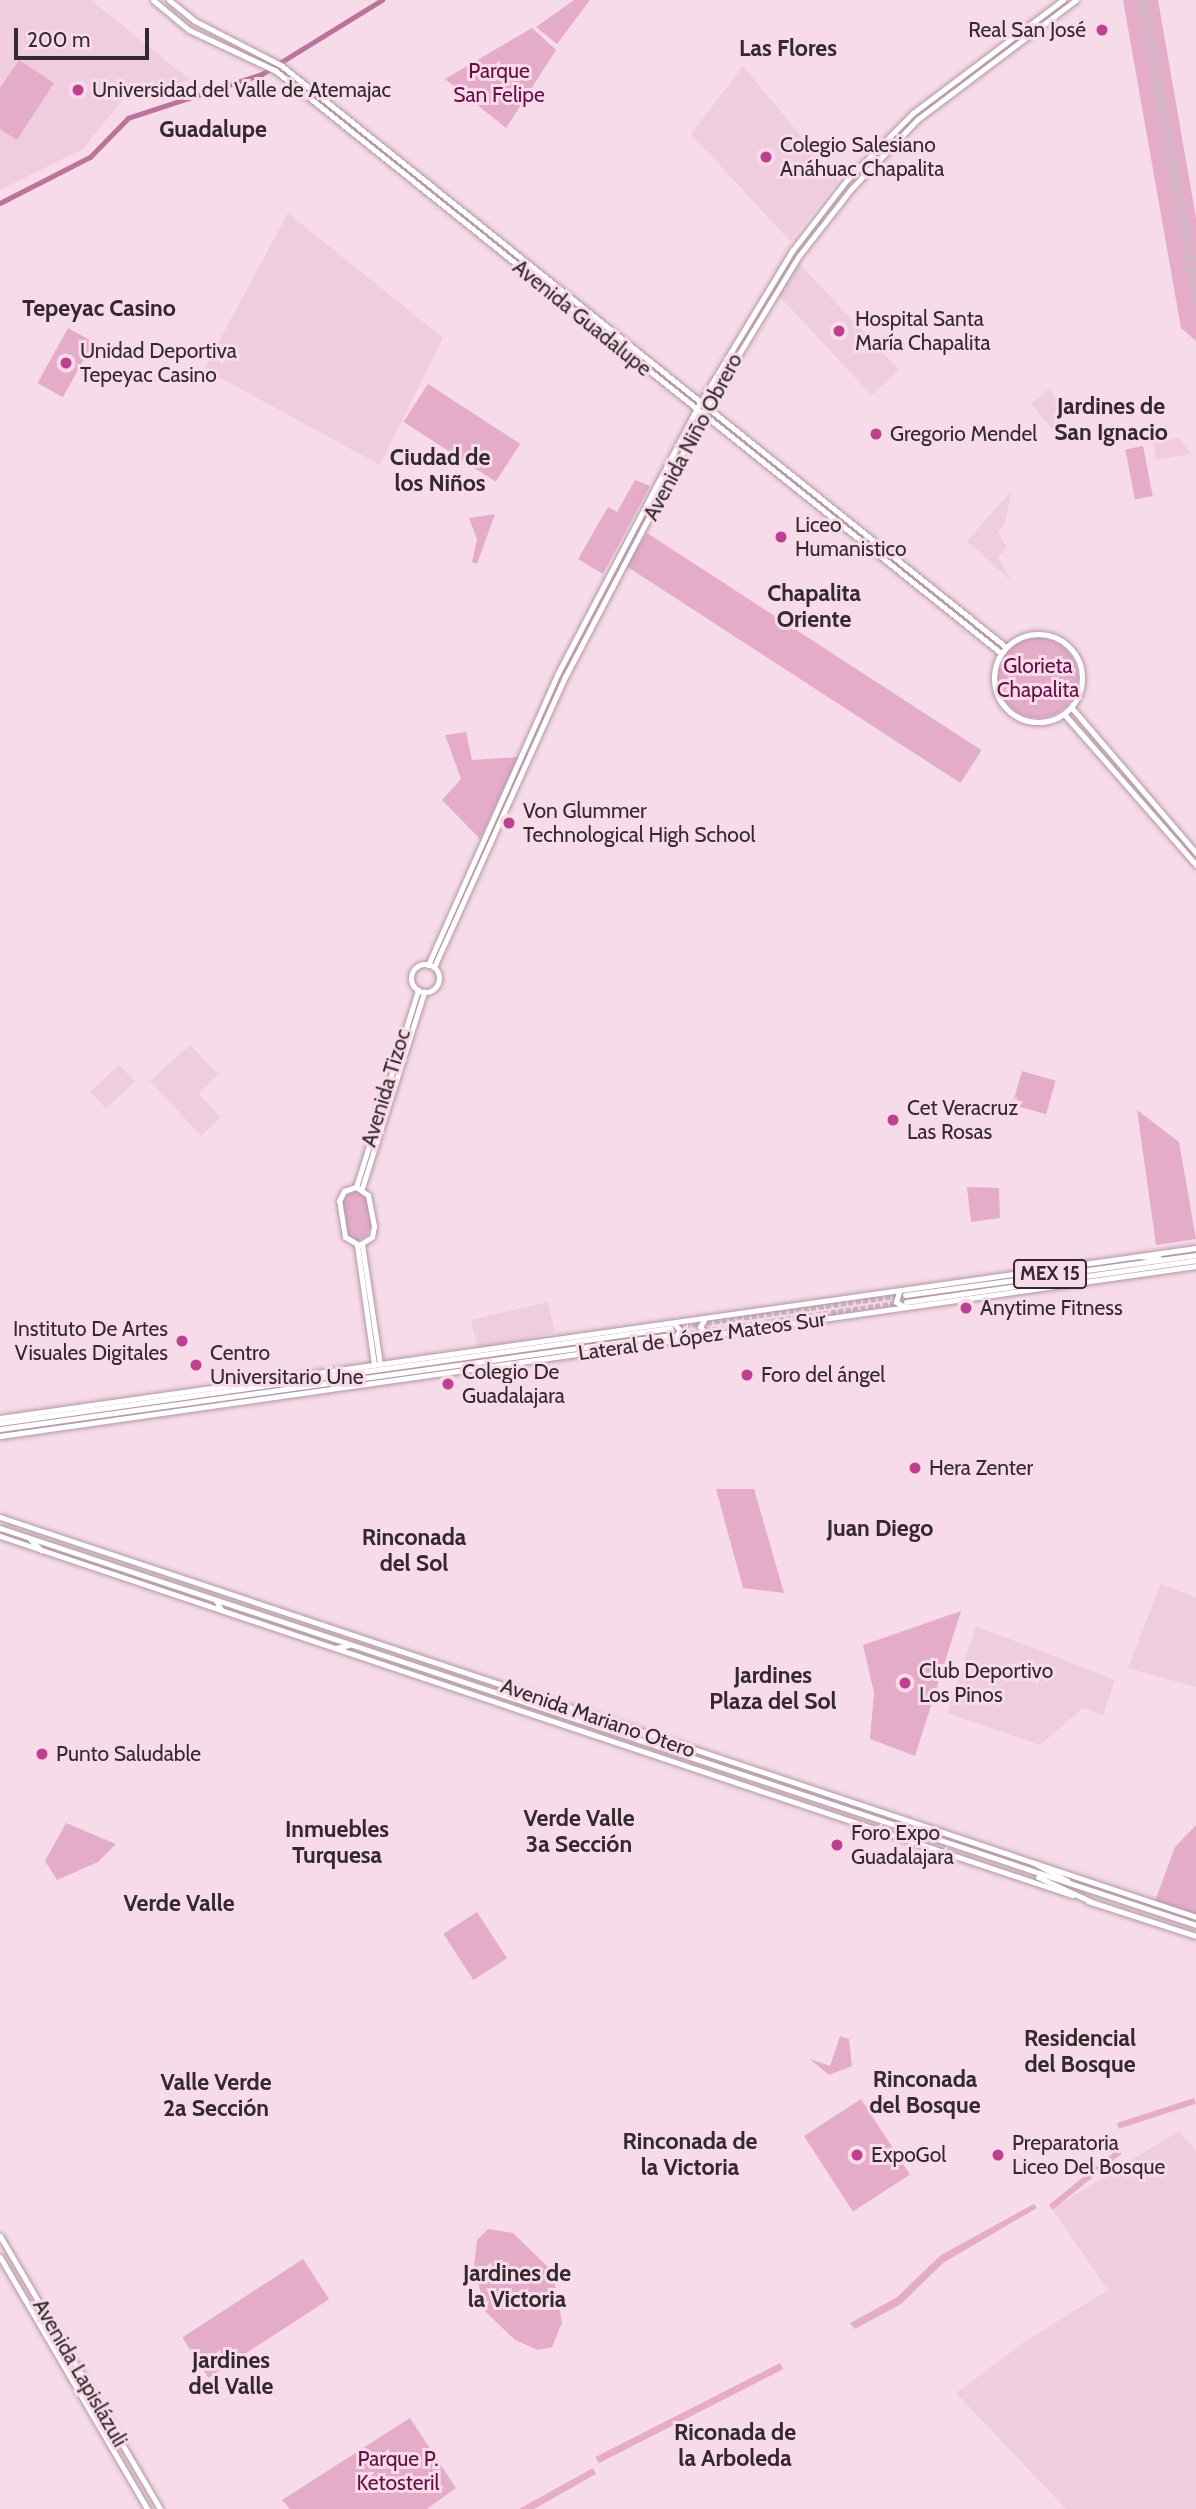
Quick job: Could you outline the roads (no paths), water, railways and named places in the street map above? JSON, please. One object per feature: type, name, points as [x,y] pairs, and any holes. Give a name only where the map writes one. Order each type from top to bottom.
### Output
[{"type":"main road","name":"Avenida Guadalupe","points":[[153,0],[189,30],[264,63],[276,71],[1001,653]]},
{"type":"main road","name":"Avenida Guadalupe","points":[[169,0],[195,21],[271,57],[282,65],[1006,647]]},
{"type":"main road","name":"Avenida Niño Obrero","points":[[431,966],[558,673],[696,410],[792,251],[846,181],[913,113],[1063,0]]},
{"type":"main road","name":"Avenida Niño Obrero","points":[[431,966],[565,677],[706,408],[798,257],[852,188],[918,119],[1076,0]]},
{"type":"main road","points":[[634,532],[641,535]]},
{"type":"main road","points":[[621,556],[628,559]]},
{"type":"main road","points":[[1040,633],[1069,646],[1082,674],[1071,708],[1064,714],[1040,722],[1010,712],[995,688],[1001,653],[1006,647],[1040,633]]},
{"type":"main road","points":[[1071,708],[1196,853]]},
{"type":"main road","points":[[1064,714],[1196,865]]},
{"type":"main road","points":[[431,966],[438,984],[421,991],[412,974],[431,966]]},
{"type":"main road","name":"Avenida Tizoc","points":[[359,1244],[345,1237],[339,1201],[344,1191],[359,1187],[421,991]]},
{"type":"main road","points":[[359,1187],[374,1232],[359,1244],[378,1372]]},
{"type":"main road","name":"Lateral de López Mateos Sur","points":[[378,1372],[711,1335],[863,1313],[904,1298],[1196,1248]]},
{"type":"main road","points":[[1139,1256],[1176,1258]]},
{"type":"main road","name":"MEX 15","points":[[904,1298],[1176,1258],[1196,1258]]},
{"type":"main road","name":"MEX 15","points":[[904,1298],[1162,1265],[1196,1258]]},
{"type":"main road","points":[[1146,1273],[1162,1265]]},
{"type":"main road","name":"Lateral de López Mateos Sur","points":[[378,1372],[705,1318],[859,1296],[904,1298],[1196,1266]]},
{"type":"main road","points":[[859,1296],[870,1303],[863,1313]]},
{"type":"main road","points":[[705,1318],[700,1328],[711,1335]]},
{"type":"main road","points":[[671,1325],[680,1330],[672,1338]]},
{"type":"main road","points":[[0,1418],[378,1372]]},
{"type":"main road","points":[[0,1423],[378,1372]]},
{"type":"main road","points":[[0,1429],[378,1372]]},
{"type":"main road","points":[[0,1436],[378,1372]]},
{"type":"main road","name":"Avenida Mariano Otero","points":[[0,1517],[1196,1917]]},
{"type":"main road","name":"Avenida Mariano Otero","points":[[0,1528],[1196,1925]]},
{"type":"main road","name":"Avenida Mariano Otero","points":[[0,1536],[1196,1936]]},
{"type":"main road","points":[[28,1537],[41,1550]]},
{"type":"main road","points":[[216,1600],[221,1611]]},
{"type":"main road","points":[[335,1648],[352,1645]]},
{"type":"main road","points":[[1034,1863],[1083,1889]]},
{"type":"main road","points":[[1016,1866],[1092,1902]]},
{"type":"main road","name":"Avenida Lapislázuli","points":[[0,2236],[160,2509]]},
{"type":"main road","name":"Avenida Lapislázuli","points":[[0,2257],[147,2509]]},
{"type":"waterway","points":[[0,203],[90,157],[128,118],[262,74],[382,0]]},
{"type":"tunnel","points":[[1140,0],[1196,309]]},
{"type":"tunnel","points":[[1146,0],[1196,281]]},
{"type":"tunnel","points":[[670,1328],[905,1295]]},
{"type":"tunnel","points":[[675,1335],[900,1302]]},
{"type":"place","name":"Real San José","points":[[1102,30]]},
{"type":"place","name":"Universidad del Valle de Atemajac","points":[[78,90]]},
{"type":"place","name":"Colegio Salesiano Anáhuac Chapalita","points":[[766,157]]},
{"type":"place","name":"Hospital Santa María Chapalita","points":[[839,331]]},
{"type":"place","name":"Unidad Deportiva Tepeyac Casino","points":[[66,363]]},
{"type":"place","name":"Gregorio Mendel","points":[[876,434]]},
{"type":"place","name":"Liceo Humanistico","points":[[781,537]]},
{"type":"place","name":"Von Glummer Technological High School","points":[[509,823]]},
{"type":"place","name":"Cet Veracruz Las Rosas","points":[[893,1120]]},
{"type":"place","name":"Anytime Fitness","points":[[966,1308]]},
{"type":"place","name":"Instituto De Artes Visuales Digitales","points":[[182,1341]]},
{"type":"place","name":"Centro Universitario Une","points":[[196,1365]]},
{"type":"place","name":"Foro del ángel","points":[[747,1375]]},
{"type":"place","name":"Colegio De Guadalajara","points":[[448,1384]]},
{"type":"place","name":"Hera Zenter","points":[[915,1468]]},
{"type":"place","name":"Club Deportivo Los Pinos","points":[[905,1683]]},
{"type":"place","name":"Punto Saludable","points":[[42,1754]]},
{"type":"place","name":"Foro Expo Guadalajara","points":[[837,1845]]},
{"type":"place","name":"ExpoGol","points":[[857,2155]]},
{"type":"place","name":"Preparatoria Liceo Del Bosque","points":[[998,2155]]},
{"type":"district","name":"Las Flores","points":[[788,48]]},
{"type":"district","name":"Guadalupe","points":[[213,129]]},
{"type":"district","name":"Tepeyac Casino","points":[[99,308]]},
{"type":"district","name":"Jardines de San Ignacio","points":[[1111,419]]},
{"type":"district","name":"Ciudad de los Niños","points":[[440,470]]},
{"type":"district","name":"Chapalita Oriente","points":[[814,606]]},
{"type":"district","name":"Juan Diego","points":[[880,1528]]},
{"type":"district","name":"Rinconada del Sol","points":[[414,1550]]},
{"type":"district","name":"Jardines Plaza del Sol","points":[[773,1688]]},
{"type":"district","name":"Verde Valle 3a Sección","points":[[579,1831]]},
{"type":"district","name":"Inmuebles Turquesa","points":[[337,1842]]},
{"type":"district","name":"Verde Valle","points":[[179,1903]]},
{"type":"district","name":"Residencial del Bosque","points":[[1080,2051]]},
{"type":"district","name":"Rinconada del Bosque","points":[[925,2092]]},
{"type":"district","name":"Valle Verde 2a Sección","points":[[216,2095]]},
{"type":"district","name":"Rinconada de la Victoria","points":[[690,2154]]},
{"type":"district","name":"Jardines de la Victoria","points":[[517,2286]]},
{"type":"district","name":"Jardines del Valle","points":[[231,2373]]},
{"type":"district","name":"Riconada de la Arboleda","points":[[735,2445]]},
{"type":"park label","name":"Parque San Felipe","points":[[499,83]]},
{"type":"park label","name":"Glorieta Chapalita","points":[[1038,678]]},
{"type":"park label","name":"Parque P. Ketosteril","points":[[398,2471]]}]
